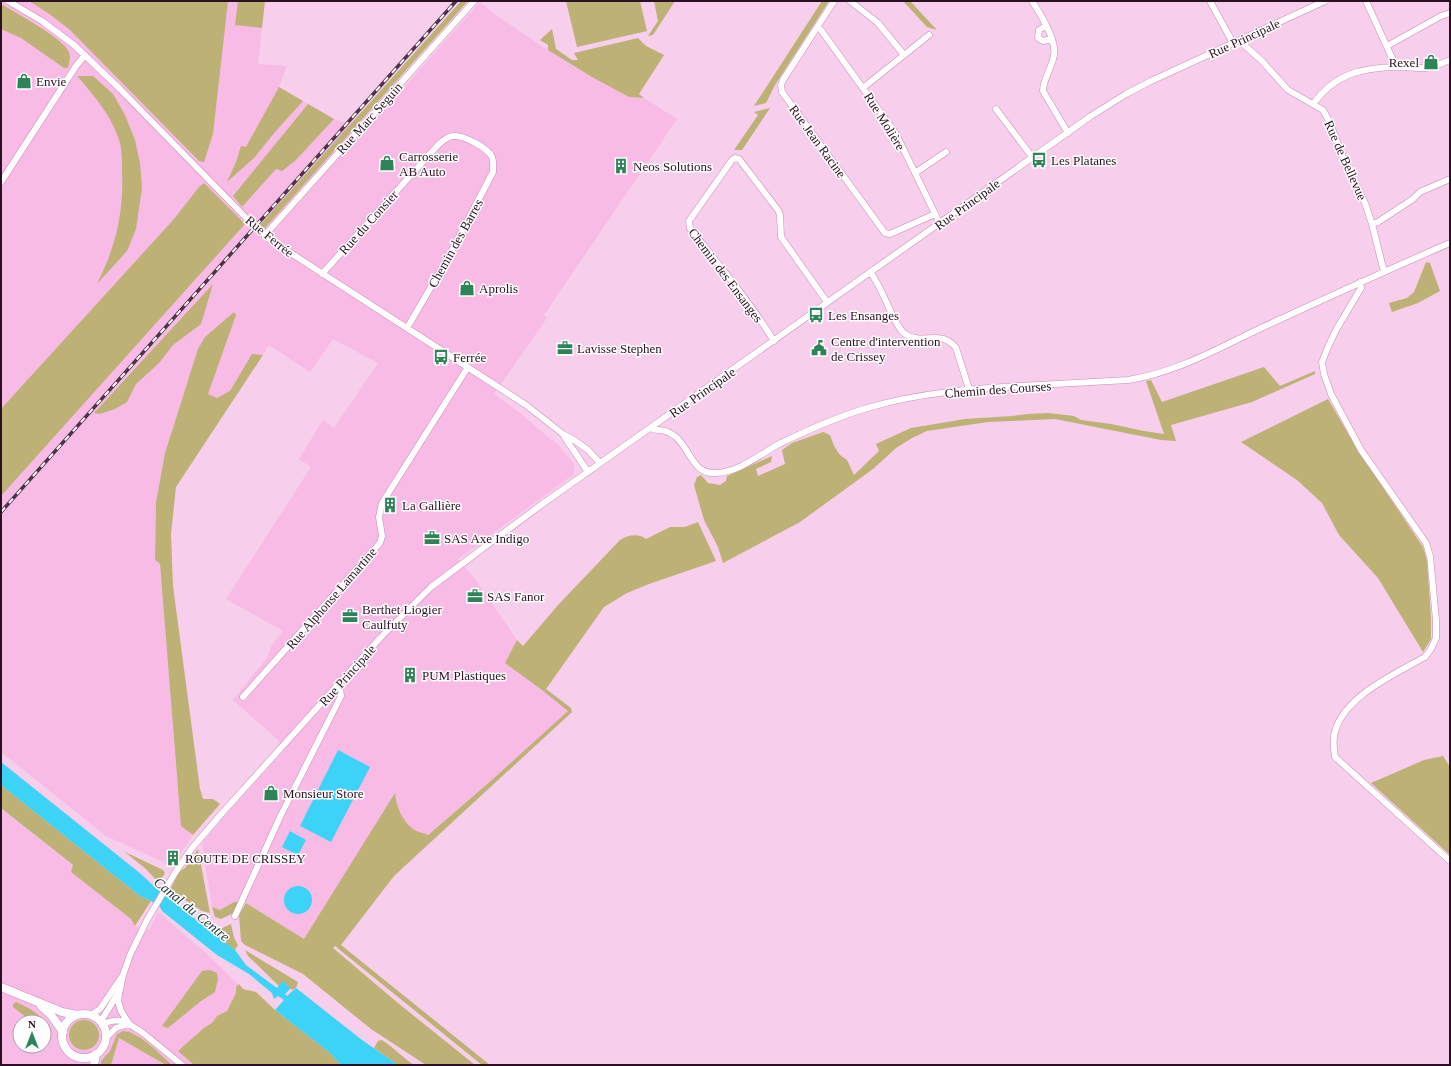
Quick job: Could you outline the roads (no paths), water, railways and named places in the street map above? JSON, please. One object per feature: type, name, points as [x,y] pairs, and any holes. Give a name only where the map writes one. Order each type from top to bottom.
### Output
[{"type":"main road","points":[[1,987],[68,1014],[91,1015],[102,1023],[105,1029],[106,1038],[103,1047],[96,1054],[86,1057],[76,1056]]},
{"type":"main road","points":[[38,1003],[51,1015],[63,1032],[66,1047],[76,1056],[80,1065]]},
{"type":"main road","points":[[63,1032],[68,1022],[78,1015]]},
{"type":"main road","points":[[94,1065],[96,1054]]},
{"type":"street","name":"Rue Ferrée","points":[[8,1],[42,21],[65,37],[85,55],[264,235],[278,246],[526,405],[588,450],[600,463]]},
{"type":"street","name":"Rue Marc Seguin","points":[[264,235],[474,1]]},
{"type":"street","name":"Rue Jean Racine","points":[[834,1],[783,80],[781,85],[782,92],[885,233],[890,234],[935,214]]},
{"type":"street","points":[[850,1],[878,23],[904,55]]},
{"type":"street","points":[[1032,1],[1046,26],[1054,47],[1054,55],[1043,91],[1068,133]]},
{"type":"street","points":[[1210,1],[1233,43]]},
{"type":"street","name":"Rue Principale","points":[[123,975],[138,937],[179,865],[195,844],[391,627],[431,587],[600,463],[940,224],[976,197],[1126,94],[1325,1]]},
{"type":"street","points":[[1366,1],[1392,58],[1393,67]]},
{"type":"street","points":[[1387,46],[1441,16],[1450,13]]},
{"type":"street","points":[[1046,26],[1039,30],[1038,38],[1043,41],[1052,40]]},
{"type":"street","name":"Rue Molière","points":[[818,27],[864,87],[896,134],[940,224]]},
{"type":"street","points":[[864,87],[929,34]]},
{"type":"street","name":"Rue de Bellevue","points":[[1241,39],[1243,44],[1262,61],[1288,90],[1323,110],[1329,121],[1340,151],[1365,203],[1384,272]]},
{"type":"street","points":[[1,182],[76,66],[85,55]]},
{"type":"street","points":[[1314,104],[1323,92],[1346,75],[1360,71],[1393,67],[1426,68],[1450,60]]},
{"type":"street","points":[[996,109],[1033,158]]},
{"type":"street","name":"Rue du Consier","points":[[322,274],[447,137],[455,135],[465,138],[479,145],[491,155]]},
{"type":"street","points":[[916,173],[946,152]]},
{"type":"street","name":"Chemin des Barres","points":[[407,328],[487,185],[493,172],[494,162],[491,155]]},
{"type":"street","name":"Chemin des Ensanges","points":[[774,341],[727,275],[690,228],[689,221],[732,160],[735,158],[739,159],[778,210],[780,215],[781,237],[827,302]]},
{"type":"street","points":[[1372,224],[1413,199],[1420,192],[1450,179]]},
{"type":"street","name":"Chemin des Courses","points":[[651,428],[653,430],[666,431],[675,437],[686,449],[696,466],[709,473],[715,474],[741,466],[781,443],[837,419],[870,407],[924,395],[970,389],[1128,380],[1148,377],[1197,358],[1360,282],[1450,243]]},
{"type":"street","points":[[870,272],[886,299],[895,319],[906,335],[916,338],[942,338],[952,343],[956,348],[970,389]]},
{"type":"street","points":[[1360,282],[1361,288],[1336,330],[1322,362],[1324,374],[1331,394],[1362,450],[1426,543],[1432,566],[1436,638],[1425,657],[1364,693],[1351,704],[1340,718],[1334,734],[1333,744],[1335,757],[1450,861]]},
{"type":"street","name":"Rue Alphonse Lamartine","points":[[243,697],[380,543],[382,536],[379,517],[382,503],[468,367]]},
{"type":"street","name":"Rue Ferrée","points":[[564,434],[588,472]]},
{"type":"street","points":[[235,916],[280,818],[341,696],[340,689],[336,687]]},
{"type":"street","points":[[123,975],[118,1001],[121,1011],[129,1024]]},
{"type":"street","points":[[91,1015],[100,1009],[123,975]]},
{"type":"street","points":[[102,1023],[120,990]]},
{"type":"street","points":[[102,1023],[118,1020],[129,1024],[143,1033],[182,1065]]},
{"type":"street","points":[[106,1038],[116,1028],[129,1024]]},
{"type":"water","points":[[338,750],[370,767],[331,842],[300,826]]},
{"type":"water","points":[[1,762],[141,874],[158,890],[235,950],[246,965],[277,988],[282,981],[287,984],[286,985],[290,987],[290,989],[285,994],[287,996],[296,988],[362,1040],[398,1065],[341,1065],[330,1053],[275,1010],[284,1000],[278,996],[274,999],[272,993],[249,974],[217,955],[162,911],[160,907],[140,896],[1,785]]},
{"type":"water","points":[[290,831],[306,840],[298,855],[282,847]]},
{"type":"water","points":[[298,886],[308,890],[312,900],[308,910],[298,914],[288,910],[284,900],[288,890]]},
{"type":"railway","points":[[1,512],[456,1]]},
{"type":"place","name":"Rexel","points":[[1431,62]]},
{"type":"place","name":"Envie","points":[[24,81]]},
{"type":"place","name":"Les Platanes","points":[[1039,160]]},
{"type":"place","name":"Carrosserie AB Auto","points":[[387,163]]},
{"type":"place","name":"Neos Solutions","points":[[621,166]]},
{"type":"place","name":"Aprolis","points":[[467,288]]},
{"type":"place","name":"Les Ensanges","points":[[816,315]]},
{"type":"place","name":"Lavisse Stephen","points":[[565,348]]},
{"type":"place","name":"Centre d'intervention de Crissey","points":[[819,348]]},
{"type":"place","name":"Ferrée","points":[[441,357]]},
{"type":"place","name":"La Gallière","points":[[390,505]]},
{"type":"place","name":"SAS Axe Indigo","points":[[432,538]]},
{"type":"place","name":"SAS Fanor","points":[[475,596]]},
{"type":"place","name":"Berthet Liogier Caulfuty","points":[[350,616]]},
{"type":"place","name":"PUM Plastiques","points":[[410,675]]},
{"type":"place","name":"Monsieur Store","points":[[271,793]]},
{"type":"place","name":"ROUTE DE CRISSEY","points":[[173,858]]},
{"type":"water label","name":"Canal du Centre","points":[[192,909]]}]
